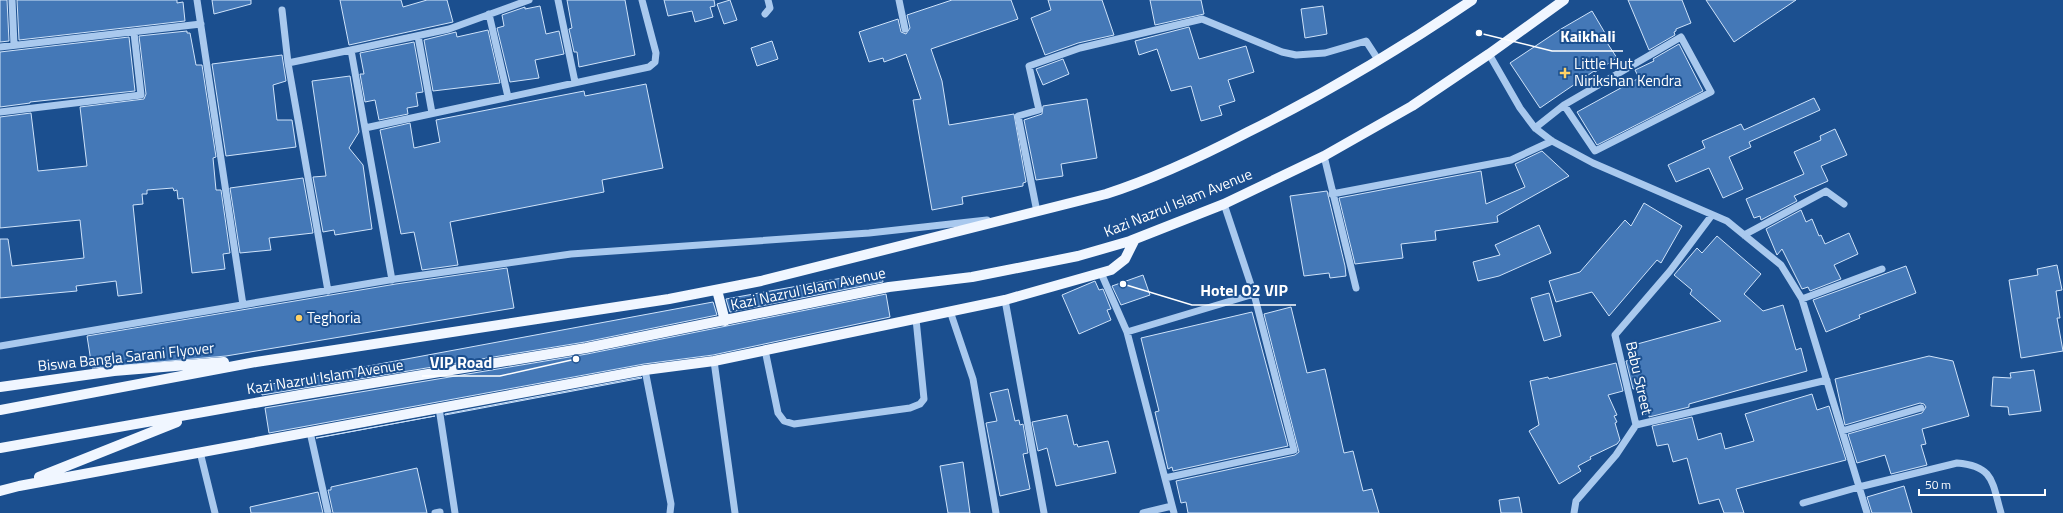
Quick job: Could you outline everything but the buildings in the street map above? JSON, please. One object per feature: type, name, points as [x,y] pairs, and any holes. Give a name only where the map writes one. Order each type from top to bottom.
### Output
[{"type":"main road","points":[[256,362],[610,309],[718,290],[761,281],[1018,217],[1134,185],[1202,156],[1275,119],[1379,61],[1470,0]]},
{"type":"main road","name":"Kazi Nazrul Islam Avenue","points":[[0,448],[195,415],[300,395],[586,348],[725,322],[889,287],[972,277],[1078,256],[1135,239],[1224,204],[1324,156],[1412,106],[1489,54],[1564,0]]},
{"type":"main road","points":[[0,491],[19,486],[200,452],[645,370],[714,360],[1005,300],[1111,270],[1125,259],[1135,239]]},
{"type":"main road","points":[[718,290],[725,322]]},
{"type":"main road","name":"Biswa Bangla Sarani Flyover","points":[[0,387],[114,371],[222,362],[256,362]]},
{"type":"main road","name":"Kazi Nazrul Islam Avenue","points":[[0,410],[256,362]]},
{"type":"main road","points":[[19,486],[195,415]]},
{"type":"street","points":[[12,0],[14,45]]},
{"type":"street","points":[[197,0],[243,305]]},
{"type":"street","points":[[288,63],[449,29],[529,0]]},
{"type":"street","points":[[558,0],[575,82]]},
{"type":"street","points":[[365,128],[649,67],[655,62],[656,52],[642,0]]},
{"type":"street","points":[[766,14],[770,8],[768,0]]},
{"type":"street","points":[[899,0],[905,29]]},
{"type":"street","points":[[282,10],[288,63],[328,291]]},
{"type":"street","points":[[489,14],[508,97]]},
{"type":"street","points":[[1037,212],[1018,116],[1039,110],[1029,66],[1080,48],[1202,19],[1282,52],[1296,55],[1325,53],[1366,41],[1379,61]]},
{"type":"street","points":[[0,46],[201,24]]},
{"type":"street","points":[[0,112],[141,95],[134,32]]},
{"type":"street","points":[[418,36],[432,113]]},
{"type":"street","points":[[1536,128],[1564,105],[1681,37],[1711,92],[1595,151],[1564,105]]},
{"type":"street","points":[[351,50],[392,280]]},
{"type":"street","points":[[1489,54],[1520,108],[1536,128],[1552,141],[1593,163],[1727,221],[1781,264],[1802,300],[1867,513]]},
{"type":"street","points":[[1332,194],[1511,160],[1552,141]]},
{"type":"street","points":[[1324,156],[1356,288]]},
{"type":"street","points":[[1744,235],[1826,191],[1844,204]]},
{"type":"street","points":[[1165,478],[1294,450],[1254,294],[1224,204]]},
{"type":"street","name":"Babu Street","points":[[1574,513],[1576,501],[1616,456],[1636,425],[1615,335],[1670,271],[1712,215]]},
{"type":"street","points":[[0,346],[392,280],[571,254],[868,233],[1018,217]]},
{"type":"street","points":[[1802,300],[1882,269]]},
{"type":"street","points":[[1102,273],[1127,332],[1173,509],[1143,513]]},
{"type":"street","points":[[1127,332],[1254,294]]},
{"type":"street","points":[[1005,300],[1044,513]]},
{"type":"street","points":[[950,311],[973,379],[996,513]]},
{"type":"street","points":[[766,350],[778,413],[784,421],[794,424],[910,408],[920,404],[924,399],[916,319]]},
{"type":"street","points":[[714,360],[735,513]]},
{"type":"street","points":[[645,370],[671,504],[670,513]]},
{"type":"street","points":[[1636,425],[1827,380]]},
{"type":"street","points":[[439,408],[455,513]]},
{"type":"street","points":[[1842,431],[1921,408]]},
{"type":"street","points":[[310,432],[328,513]]},
{"type":"street","points":[[200,452],[215,513]]},
{"type":"street","points":[[1803,503],[1859,487],[1957,463],[1971,464],[1984,470],[1991,478],[2001,513]]},
{"type":"place","name":"Kaikhali","points":[[1479,33]]},
{"type":"place","name":"Little Hut Nirikshan Kendra","points":[[1565,73]]},
{"type":"place","name":"Hotel O2 VIP","points":[[1123,284]]},
{"type":"place","name":"Teghoria","points":[[299,318]]},
{"type":"place","name":"VIP Road","points":[[576,359]]}]
